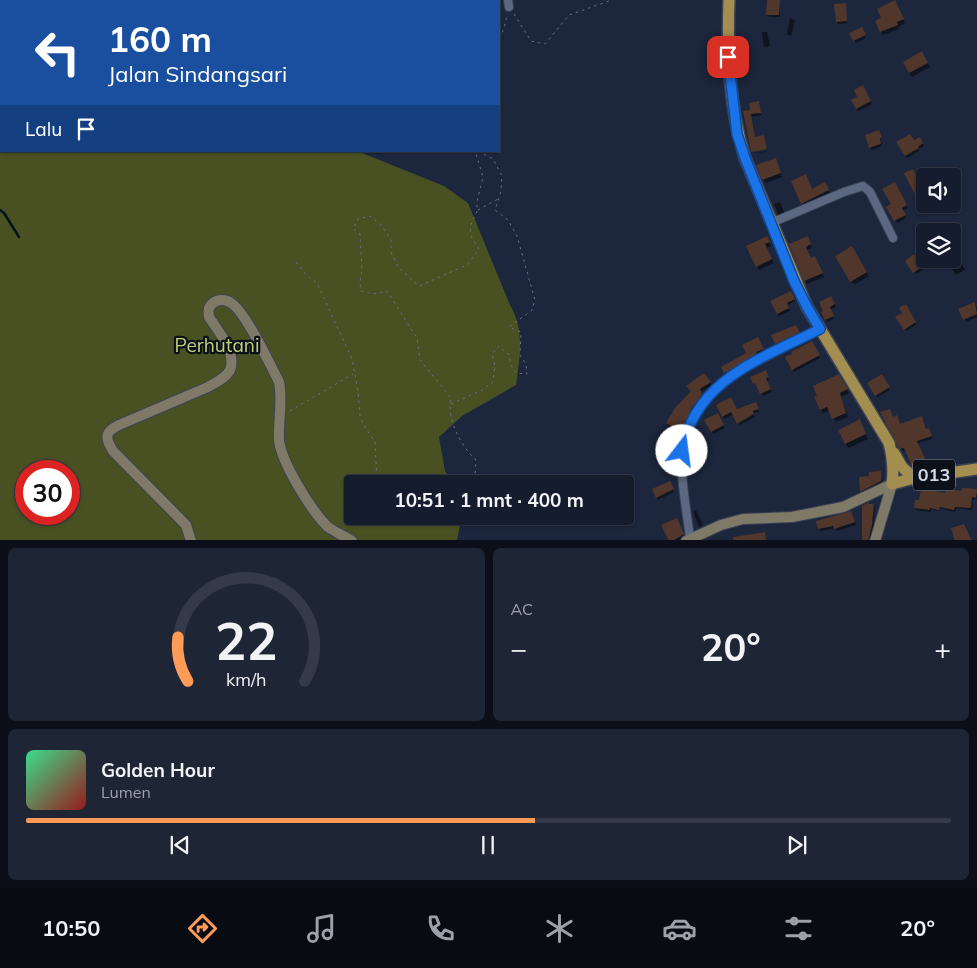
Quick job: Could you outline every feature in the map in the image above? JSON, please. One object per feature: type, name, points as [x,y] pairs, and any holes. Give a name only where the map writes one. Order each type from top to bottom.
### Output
[{"type":"main road","points":[[729,0],[729,73],[737,134],[745,158],[794,281],[807,307],[902,467],[914,478]]},
{"type":"main road","points":[[191,540],[186,525],[113,451],[107,442],[107,434],[112,428],[208,387],[222,379],[230,370],[229,349],[208,312],[211,304],[222,300],[231,302],[246,321],[279,382],[281,394],[279,440],[282,454],[294,479],[329,528],[352,540]]},
{"type":"main road","points":[[875,540],[880,529],[892,484],[894,469],[889,443]]},
{"type":"main road","name":"013","points":[[892,484],[914,478],[977,469]]},
{"type":"main road","points":[[688,539],[721,525],[743,519],[792,517],[843,507],[892,484]]},
{"type":"street","points":[[771,223],[844,192],[863,186],[870,192],[893,238]]},
{"type":"street","points":[[688,539],[681,466],[687,428],[695,413],[719,384],[731,375],[820,329]]},
{"type":"street","points":[[880,529],[882,540]]},
{"type":"path","points":[[509,3],[531,41],[545,44],[569,15],[612,0]]},
{"type":"path","points":[[500,36],[504,29],[509,3]]},
{"type":"path","points":[[475,475],[476,460],[467,452],[452,424],[449,404],[451,398],[420,360],[416,338],[386,291],[373,294],[361,291],[360,234],[352,229],[358,219],[370,216],[381,225],[390,240],[391,252],[398,266],[420,286],[467,265],[479,249],[472,238],[470,227],[477,210],[483,177],[477,152]]},
{"type":"path","points":[[449,404],[482,390],[493,382],[495,366],[492,354],[499,346],[509,354],[516,373],[527,374],[526,364],[520,355],[521,332],[509,327],[532,310],[535,300],[517,236],[508,220],[495,210],[501,191],[502,176],[493,160],[479,152]]},
{"type":"path","points":[[477,210],[498,198]]},
{"type":"path","points":[[296,262],[307,276],[317,284],[352,359],[360,416],[375,442],[377,475]]},
{"type":"path","points":[[281,416],[354,374]]},
{"type":"green space","name":"Perhutani","points":[[0,152],[359,152],[444,186],[468,203],[518,324],[520,344],[516,385],[462,416],[439,437],[445,471],[448,475],[344,475],[344,525],[460,525],[457,540],[0,540]]},
{"type":"building","points":[[767,0],[780,0],[779,15],[766,15]]},
{"type":"building","points":[[895,0],[904,19],[897,22],[898,25],[880,32],[875,21],[881,18],[877,9]]},
{"type":"building","points":[[846,3],[847,21],[836,22],[834,4]]},
{"type":"building","points":[[862,27],[866,35],[853,41],[849,33]]},
{"type":"building","points":[[922,51],[928,63],[909,73],[903,62]]},
{"type":"building","points":[[863,85],[871,101],[856,109],[851,100],[857,97],[854,90]]},
{"type":"building","points":[[759,101],[761,113],[751,114],[755,137],[764,135],[767,149],[751,152],[743,111],[750,110],[749,103]]},
{"type":"building","points":[[879,130],[882,138],[880,138],[881,144],[869,148],[865,135]]},
{"type":"building","points":[[910,134],[914,140],[920,137],[923,143],[919,148],[905,156],[896,142]]},
{"type":"building","points":[[776,158],[781,173],[762,180],[756,165]]},
{"type":"building","points":[[913,169],[916,175],[916,192],[914,193],[904,173]]},
{"type":"building","points":[[806,174],[812,189],[825,182],[829,190],[801,204],[791,181]]},
{"type":"building","points":[[895,182],[907,205],[902,208],[906,215],[894,221],[886,207],[891,204],[882,189]]},
{"type":"building","points":[[767,236],[770,242],[765,244],[772,259],[756,267],[746,246]]},
{"type":"building","points":[[808,236],[811,244],[806,247],[811,258],[815,256],[823,273],[804,281],[789,244]]},
{"type":"building","points":[[852,246],[867,272],[850,282],[835,256]]},
{"type":"building","points":[[914,254],[916,257],[916,268],[920,268],[913,273],[905,261]]},
{"type":"building","points":[[791,291],[795,299],[787,303],[789,308],[777,314],[770,301]]},
{"type":"building","points":[[831,296],[835,304],[830,307],[834,316],[825,320],[819,302]]},
{"type":"building","points":[[975,302],[977,314],[963,320],[958,309]]},
{"type":"building","points":[[906,304],[916,322],[904,330],[895,317],[902,313],[899,308]]},
{"type":"building","points":[[796,325],[800,333],[775,344],[771,335]]},
{"type":"building","points":[[758,337],[764,349],[756,352],[758,355],[724,373],[721,367],[746,353],[742,345]]},
{"type":"building","points":[[812,341],[820,355],[792,370],[785,357]]},
{"type":"building","points":[[766,370],[769,377],[766,378],[771,389],[760,394],[750,377]]},
{"type":"building","points":[[704,373],[711,382],[700,389],[702,394],[691,409],[681,432],[666,423],[675,408],[691,391],[686,386]]},
{"type":"building","points":[[839,374],[848,389],[840,393],[846,413],[832,419],[827,407],[820,410],[814,397],[817,396],[813,386]]},
{"type":"building","points":[[882,374],[890,387],[875,396],[867,383]]},
{"type":"building","points":[[731,397],[737,409],[756,402],[759,409],[753,411],[754,414],[737,424],[731,412],[722,417],[716,405]]},
{"type":"building","points":[[890,409],[893,417],[897,415],[900,424],[922,416],[926,429],[929,428],[932,436],[917,441],[927,463],[924,464],[926,469],[916,470],[911,465],[904,448],[900,449],[898,447],[880,412]]},
{"type":"building","points":[[718,413],[724,425],[711,432],[704,420]]},
{"type":"building","points":[[860,419],[866,434],[845,444],[838,430]]},
{"type":"building","points":[[881,471],[881,481],[860,492],[859,477],[869,476],[869,472]]},
{"type":"building","points":[[670,481],[674,489],[656,498],[652,489]]},
{"type":"building","points":[[921,488],[945,493],[946,488],[961,491],[962,488],[977,489],[976,498],[972,497],[971,508],[955,507],[954,510],[940,507],[939,510],[930,508],[930,510],[914,508],[915,500],[919,500]]},
{"type":"building","points":[[869,502],[869,504],[874,504],[868,540],[862,540],[862,506]]},
{"type":"building","points":[[851,511],[855,522],[834,529],[833,526],[818,529],[816,521]]},
{"type":"building","points":[[677,518],[684,534],[675,540],[668,540],[661,525]]},
{"type":"building","points":[[964,524],[972,540],[955,540],[951,528]]},
{"type":"building","points":[[765,532],[766,540],[733,540],[733,537]]},
{"type":"waterway","points":[[0,210],[4,213],[19,237]]},
{"type":"route","points":[[682,451],[687,428],[695,413],[719,384],[744,367],[820,329],[794,281],[745,158],[737,134],[728,57]]}]
